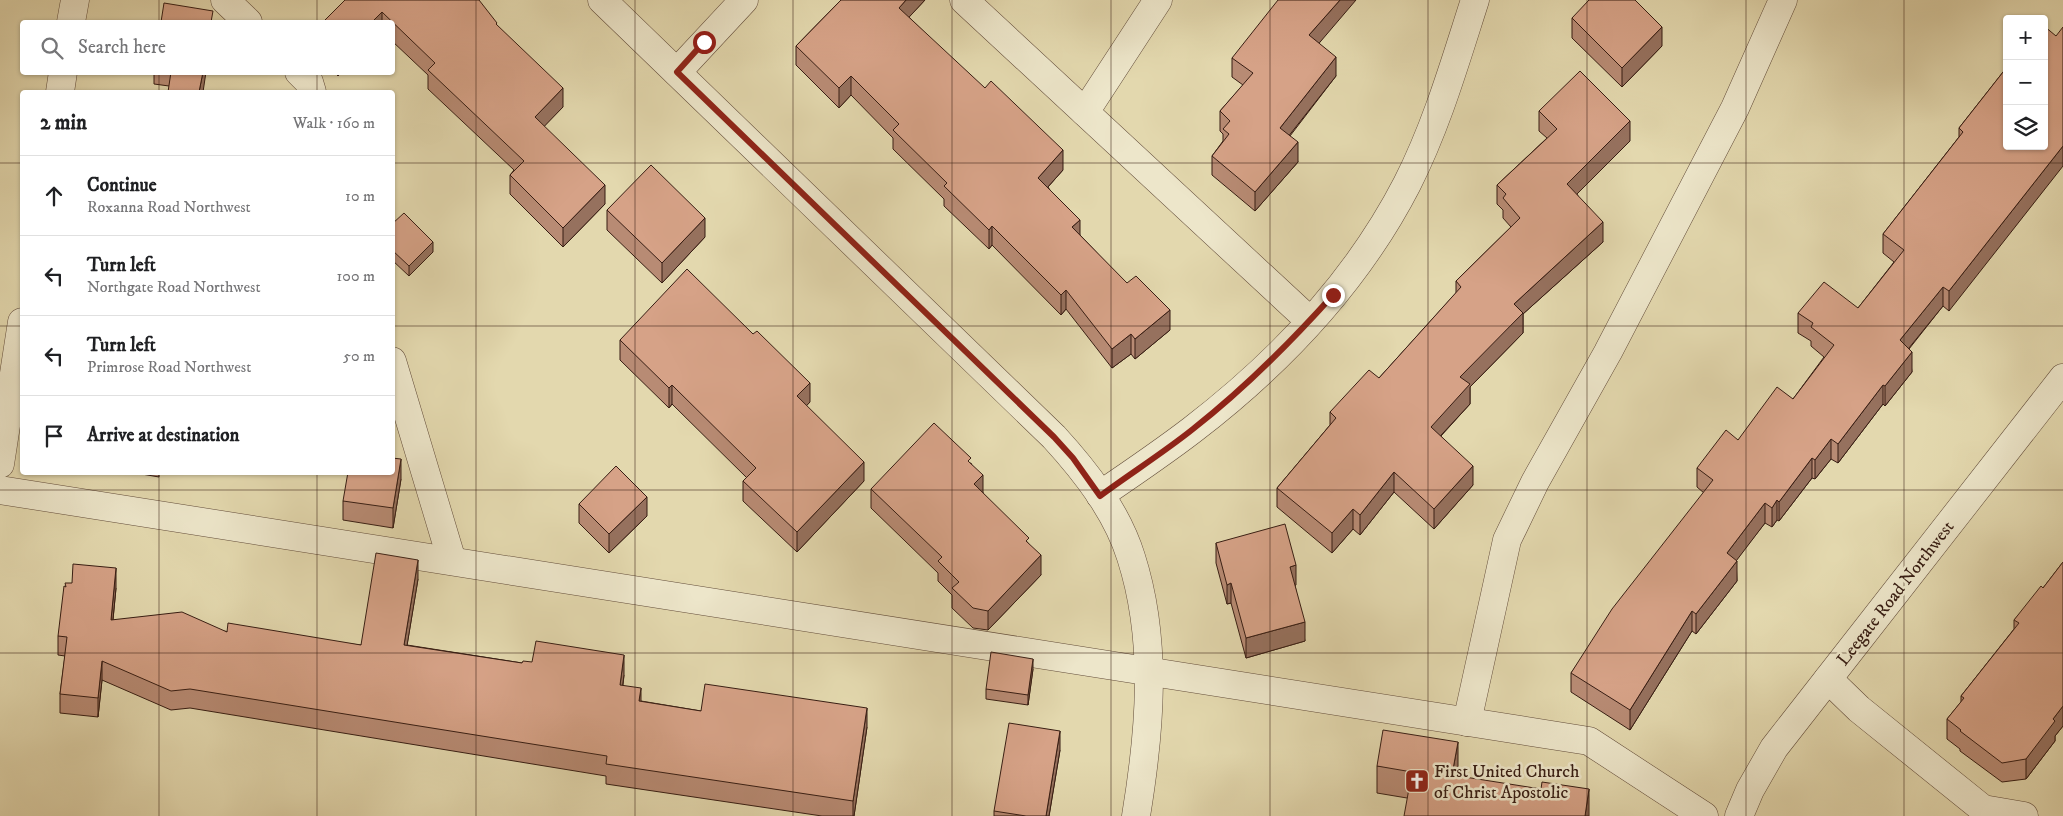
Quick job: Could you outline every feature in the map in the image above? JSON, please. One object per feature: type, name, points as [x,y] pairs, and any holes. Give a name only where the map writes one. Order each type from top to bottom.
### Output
[{"type":"street","points":[[71,20],[75,0]]},
{"type":"street","points":[[225,0],[246,20]]},
{"type":"street","points":[[602,0],[1054,437],[1073,458],[1100,496],[1120,530],[1131,556],[1143,610],[1149,672],[1147,739],[1136,816]]},
{"type":"street","points":[[677,72],[744,0]]},
{"type":"street","points":[[964,0],[1310,321]]},
{"type":"street","points":[[1085,112],[1158,0]]},
{"type":"street","points":[[1100,496],[1192,430],[1215,411],[1266,366],[1333,295],[1365,252],[1406,184],[1439,111],[1475,0]]},
{"type":"street","points":[[1467,722],[1507,540],[1535,482],[1608,352],[1735,108],[1783,0]]},
{"type":"street","points":[[60,90],[63,75]]},
{"type":"street","points":[[302,75],[309,82],[311,90]]},
{"type":"street","points":[[0,464],[20,335]]},
{"type":"street","points":[[395,371],[452,561]]},
{"type":"street","name":"Leegate Road Northwest","points":[[1738,816],[1750,790],[1774,748],[2063,378]]},
{"type":"street","points":[[0,490],[1589,741],[1704,816]]},
{"type":"street","points":[[1828,680],[1859,709],[1983,809],[2024,816]]},
{"type":"building","points":[[345,0],[479,0],[496,24],[563,88],[535,117],[605,185],[563,228],[510,175],[524,161],[428,70],[435,63],[395,25],[395,20],[390,20],[382,12],[374,20],[325,20]]},
{"type":"building","points":[[841,0],[906,0],[899,8],[985,88],[991,81],[1063,150],[1038,178],[1080,220],[1072,227],[1127,283],[1136,276],[1170,310],[1135,339],[1131,334],[1112,349],[1066,290],[1061,295],[992,226],[989,230],[944,186],[947,183],[893,130],[899,124],[851,76],[839,88],[796,46]]},
{"type":"building","points":[[1278,0],[1340,0],[1309,35],[1336,57],[1280,128],[1298,142],[1255,192],[1212,156],[1229,134],[1223,129],[1230,121],[1220,111],[1253,73],[1232,58]]},
{"type":"building","points":[[1589,0],[1635,0],[1662,27],[1622,68],[1572,18]]},
{"type":"building","points":[[164,3],[213,11],[211,20],[161,20]]},
{"type":"building","points":[[2063,27],[2063,146],[1949,291],[1943,287],[1900,340],[1912,352],[1885,386],[1883,385],[1838,444],[1831,439],[1815,460],[1812,458],[1779,502],[1777,500],[1772,508],[1765,503],[1727,553],[1737,561],[1696,614],[1692,611],[1630,710],[1571,673],[1612,609],[1713,480],[1697,468],[1726,430],[1738,440],[1777,387],[1793,399],[1834,345],[1811,327],[1813,323],[1798,313],[1824,282],[1858,308],[1904,250],[1883,234],[1963,132],[1959,128],[2003,72],[2003,150],[2048,150],[2048,29],[2056,36]]},
{"type":"building","points":[[1580,71],[1630,121],[1567,184],[1603,222],[1514,304],[1523,313],[1460,377],[1470,384],[1431,427],[1473,466],[1434,509],[1394,472],[1360,515],[1353,509],[1332,533],[1277,488],[1336,418],[1330,412],[1369,370],[1379,378],[1461,287],[1456,281],[1520,218],[1503,198],[1506,194],[1497,185],[1557,129],[1539,111]]},
{"type":"building","points":[[171,75],[202,75],[199,90],[168,90]]},
{"type":"building","points":[[651,165],[705,218],[662,263],[607,210]]},
{"type":"building","points":[[404,213],[433,242],[409,266],[395,253],[395,221]]},
{"type":"building","points":[[687,269],[753,334],[757,331],[810,383],[797,396],[864,462],[797,532],[743,481],[756,468],[672,385],[669,388],[620,340]]},
{"type":"building","points":[[934,423],[971,458],[968,461],[983,475],[974,484],[1029,538],[1026,541],[1041,555],[988,611],[973,608],[952,588],[959,582],[938,561],[942,557],[871,489]]},
{"type":"building","points":[[395,458],[401,459],[393,508],[343,501],[347,475],[395,475]]},
{"type":"building","points":[[616,466],[647,497],[609,534],[579,504]]},
{"type":"building","points":[[1285,524],[1296,565],[1290,567],[1305,622],[1246,638],[1231,583],[1227,585],[1216,543]]},
{"type":"building","points":[[376,553],[418,560],[404,645],[522,663],[523,661],[532,662],[536,641],[624,655],[620,685],[641,688],[639,701],[701,711],[705,684],[867,708],[853,801],[606,764],[607,756],[190,689],[171,691],[102,661],[98,698],[60,694],[67,637],[58,636],[64,586],[66,587],[65,583],[72,583],[73,564],[116,568],[111,620],[182,612],[227,632],[228,623],[361,645]]},
{"type":"building","points":[[2063,562],[2063,706],[2053,719],[2055,721],[2026,759],[2002,763],[1947,719],[1964,698],[1961,696],[2019,623],[2014,620],[2041,586],[2043,588]]},
{"type":"building","points":[[991,652],[1033,659],[1028,695],[986,689]]},
{"type":"building","points":[[1009,723],[1060,731],[1046,816],[1026,816],[994,811]]},
{"type":"building","points":[[1383,730],[1458,742],[1452,775],[1541,789],[1542,782],[1589,789],[1585,816],[1404,816],[1412,772],[1377,766]]},
{"type":"place","name":"First United Church of Christ Apostolic","points":[[1417,781]]},
{"type":"route","points":[[704,42],[677,72],[1054,437],[1073,458],[1100,496],[1192,430],[1230,399],[1301,332],[1333,295]]}]
